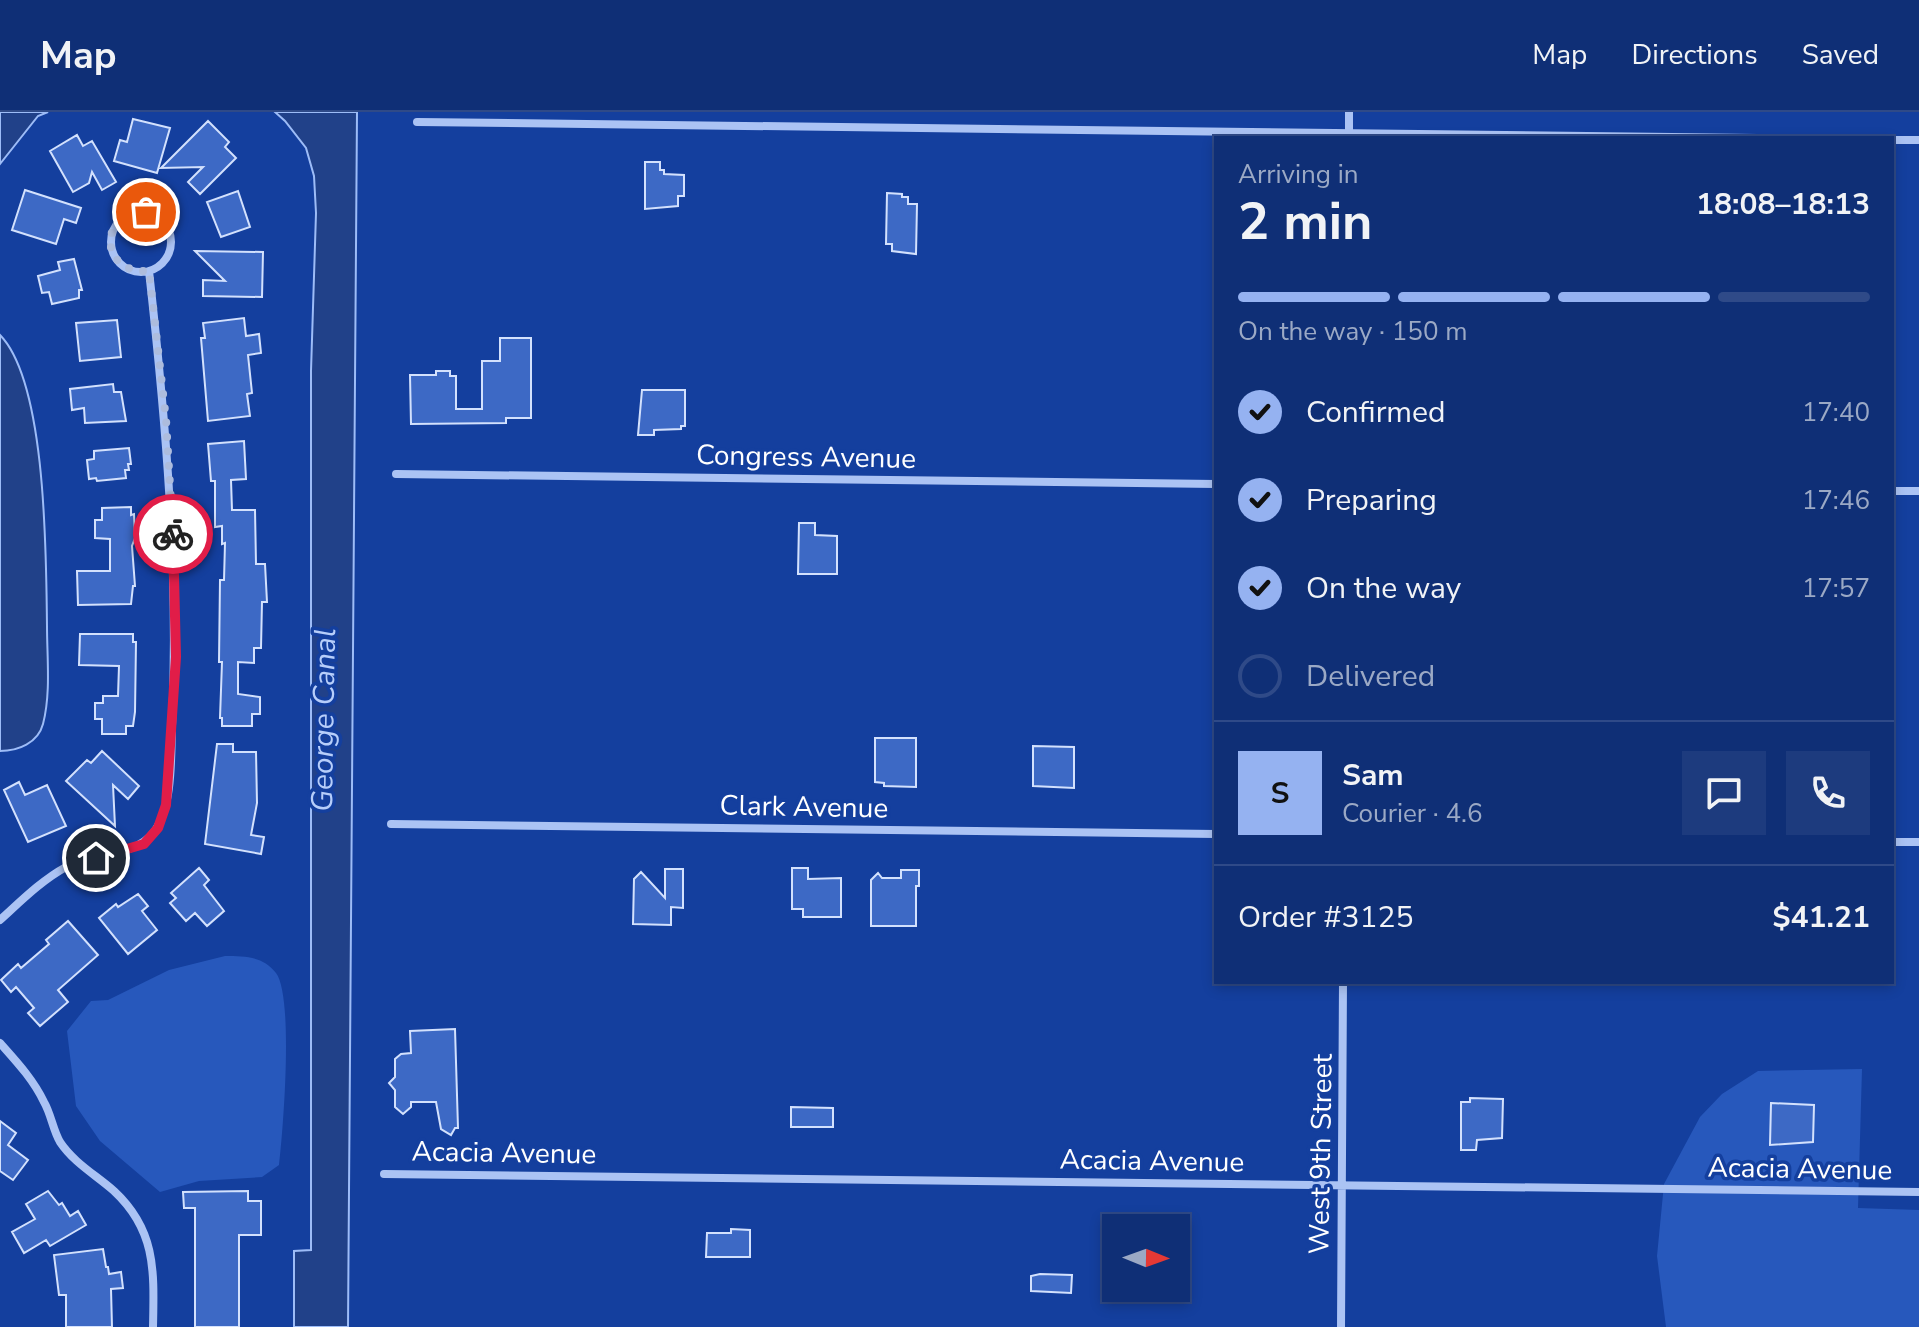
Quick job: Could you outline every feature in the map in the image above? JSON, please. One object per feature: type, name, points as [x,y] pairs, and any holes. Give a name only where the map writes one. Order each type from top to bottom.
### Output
[{"type":"street","points":[[417,122],[1349,136],[1349,112]]},
{"type":"street","points":[[1894,140],[1919,140]]},
{"type":"street","points":[[136,212],[156,216],[168,229],[171,239],[166,259],[149,271],[134,272],[124,268],[116,261],[110,246],[115,225],[122,217],[136,212]]},
{"type":"street","points":[[0,920],[31,892],[68,866],[144,844],[158,828],[166,805],[176,657],[173,528],[166,419],[149,271]]},
{"type":"street","name":"Congress Avenue","points":[[396,474],[1214,484]]},
{"type":"street","points":[[1894,491],[1919,491]]},
{"type":"street","name":"Clark Avenue","points":[[391,824],[1214,834]]},
{"type":"street","points":[[1894,842],[1919,842]]},
{"type":"street","name":"West 9th Street","points":[[1341,1327],[1343,984]]},
{"type":"street","points":[[0,1043],[28,1075],[45,1102],[59,1140],[73,1159],[115,1192],[138,1218],[150,1244],[154,1277],[153,1327]]},
{"type":"street","name":"Acacia Avenue","points":[[384,1174],[1919,1192]]},
{"type":"shaded area","points":[[225,956],[246,957],[265,963],[276,973],[281,987],[285,1008],[286,1066],[279,1165],[262,1177],[199,1181],[160,1192],[100,1141],[76,1106],[67,1031],[91,1001],[108,1000],[169,970]]},
{"type":"shaded area","points":[[1862,1069],[1858,1208],[1919,1210],[1919,1327],[1666,1327],[1657,1256],[1664,1184],[1700,1117],[1722,1094],[1758,1071]]},
{"type":"water","points":[[0,112],[48,112],[38,116],[0,164]]},
{"type":"water","name":"George Canal","points":[[275,112],[357,112],[348,1327],[294,1327],[294,1251],[311,1250],[311,371],[316,213],[314,176],[306,148]]},
{"type":"water","points":[[0,335],[15,358],[27,391],[35,430],[44,517],[48,675],[43,724],[37,736],[26,745],[0,751]]},
{"type":"building","points":[[133,119],[170,128],[157,173],[114,161],[120,140],[127,142]]},
{"type":"building","points":[[208,121],[229,142],[225,147],[236,158],[200,194],[188,182],[203,167],[161,168]]},
{"type":"building","points":[[77,135],[83,146],[92,141],[116,182],[102,190],[92,172],[89,183],[73,192],[50,151]]},
{"type":"building","points":[[645,162],[660,162],[660,170],[664,170],[664,174],[684,175],[684,196],[678,196],[678,206],[645,209]]},
{"type":"building","points":[[25,190],[81,208],[76,223],[64,219],[56,244],[12,230]]},
{"type":"building","points":[[238,191],[250,227],[221,237],[207,202]]},
{"type":"building","points":[[887,193],[902,194],[902,197],[908,197],[908,204],[917,204],[916,254],[892,251],[892,244],[886,244]]},
{"type":"building","points":[[195,251],[263,252],[262,297],[203,296],[203,280],[225,281]]},
{"type":"building","points":[[74,259],[82,290],[79,290],[79,298],[52,304],[49,292],[42,293],[38,276],[60,270],[58,262]]},
{"type":"building","points":[[244,318],[246,336],[259,334],[261,353],[248,355],[252,393],[247,394],[250,416],[208,421],[201,338],[205,338],[203,323]]},
{"type":"building","points":[[117,320],[121,357],[80,361],[76,323]]},
{"type":"building","points":[[500,338],[531,338],[531,418],[506,418],[506,423],[411,424],[410,375],[436,375],[436,371],[450,371],[450,376],[456,376],[456,409],[482,409],[482,361],[500,361]]},
{"type":"building","points":[[113,384],[114,392],[121,392],[126,421],[85,423],[84,408],[72,410],[70,389]]},
{"type":"building","points":[[642,390],[685,390],[685,426],[681,429],[654,430],[654,435],[638,435]]},
{"type":"building","points":[[244,441],[246,479],[231,480],[232,510],[255,510],[256,564],[265,564],[267,602],[262,602],[261,648],[254,648],[254,663],[238,662],[238,694],[260,697],[260,714],[252,714],[252,726],[222,726],[220,580],[224,580],[225,543],[222,544],[222,526],[215,527],[215,481],[211,481],[208,444]]},
{"type":"building","points":[[129,448],[131,464],[128,464],[129,470],[125,470],[126,478],[89,479],[87,460],[94,459],[94,451]]},
{"type":"building","points":[[131,507],[131,515],[134,514],[135,538],[132,546],[135,586],[131,604],[78,605],[77,571],[110,571],[110,539],[95,538],[95,520],[102,520],[102,508]]},
{"type":"building","points":[[799,523],[815,523],[815,535],[837,536],[837,574],[798,574]]},
{"type":"building","points":[[80,634],[133,634],[133,642],[136,642],[135,712],[133,726],[126,726],[126,734],[102,734],[102,719],[95,719],[95,703],[103,703],[103,696],[118,696],[119,666],[79,665]]},
{"type":"building","points":[[875,738],[916,738],[916,787],[884,786],[884,783],[875,782]]},
{"type":"building","points":[[217,744],[233,744],[233,752],[256,752],[257,803],[251,835],[264,837],[261,854],[205,844]]},
{"type":"building","points":[[1033,746],[1074,747],[1074,788],[1033,786]]},
{"type":"building","points":[[102,751],[139,786],[128,799],[113,785],[115,826],[66,781],[87,760],[91,763]]},
{"type":"building","points":[[19,782],[25,795],[47,785],[66,826],[28,842],[4,790]]},
{"type":"building","points":[[199,868],[209,880],[204,885],[224,911],[207,926],[195,913],[186,921],[170,903],[176,898],[171,893]]},
{"type":"building","points":[[792,868],[808,868],[808,879],[841,878],[841,917],[803,917],[803,909],[792,909]]},
{"type":"building","points":[[665,869],[683,869],[683,908],[671,907],[671,925],[633,924],[634,879],[641,872],[665,898]]},
{"type":"building","points":[[901,870],[919,870],[916,926],[871,926],[871,880],[878,873],[882,878],[901,878]]},
{"type":"building","points":[[138,894],[148,906],[142,911],[157,930],[128,954],[99,918],[116,904],[118,907]]},
{"type":"building","points":[[68,921],[98,955],[58,990],[68,1002],[40,1026],[28,1013],[34,1008],[16,987],[11,992],[1,980],[18,964],[21,968],[49,944],[46,940]]},
{"type":"building","points":[[455,1029],[458,1128],[451,1135],[441,1129],[436,1102],[411,1102],[411,1107],[403,1114],[395,1107],[395,1090],[389,1083],[395,1077],[395,1059],[401,1054],[411,1053],[410,1031]]},
{"type":"building","points":[[1470,1098],[1503,1099],[1502,1138],[1477,1140],[1476,1150],[1461,1150],[1461,1102],[1470,1102]]},
{"type":"building","points":[[1771,1103],[1814,1105],[1813,1142],[1770,1145]]},
{"type":"building","points":[[791,1107],[833,1108],[833,1127],[791,1127]]},
{"type":"building","points":[[0,1121],[16,1133],[8,1145],[28,1160],[13,1180],[0,1171]]},
{"type":"building","points":[[48,1191],[59,1205],[62,1203],[70,1216],[78,1211],[86,1225],[50,1246],[46,1240],[24,1253],[12,1232],[35,1219],[26,1204]]},
{"type":"building","points":[[248,1191],[248,1201],[261,1201],[261,1235],[239,1235],[239,1327],[195,1327],[195,1208],[184,1208],[183,1192]]},
{"type":"building","points":[[731,1229],[750,1230],[750,1257],[706,1257],[707,1233],[731,1233]]},
{"type":"building","points":[[103,1249],[109,1274],[121,1272],[123,1288],[111,1289],[112,1327],[66,1327],[66,1295],[59,1295],[54,1255]]},
{"type":"building","points":[[1072,1275],[1071,1293],[1031,1291],[1031,1276]]},
{"type":"way so far","points":[[146,212],[122,217],[115,225],[110,246],[116,261],[124,268],[134,272],[149,271],[166,419],[173,534]]},
{"type":"route","points":[[96,858],[144,844],[158,828],[166,805],[176,657],[173,534]]}]
